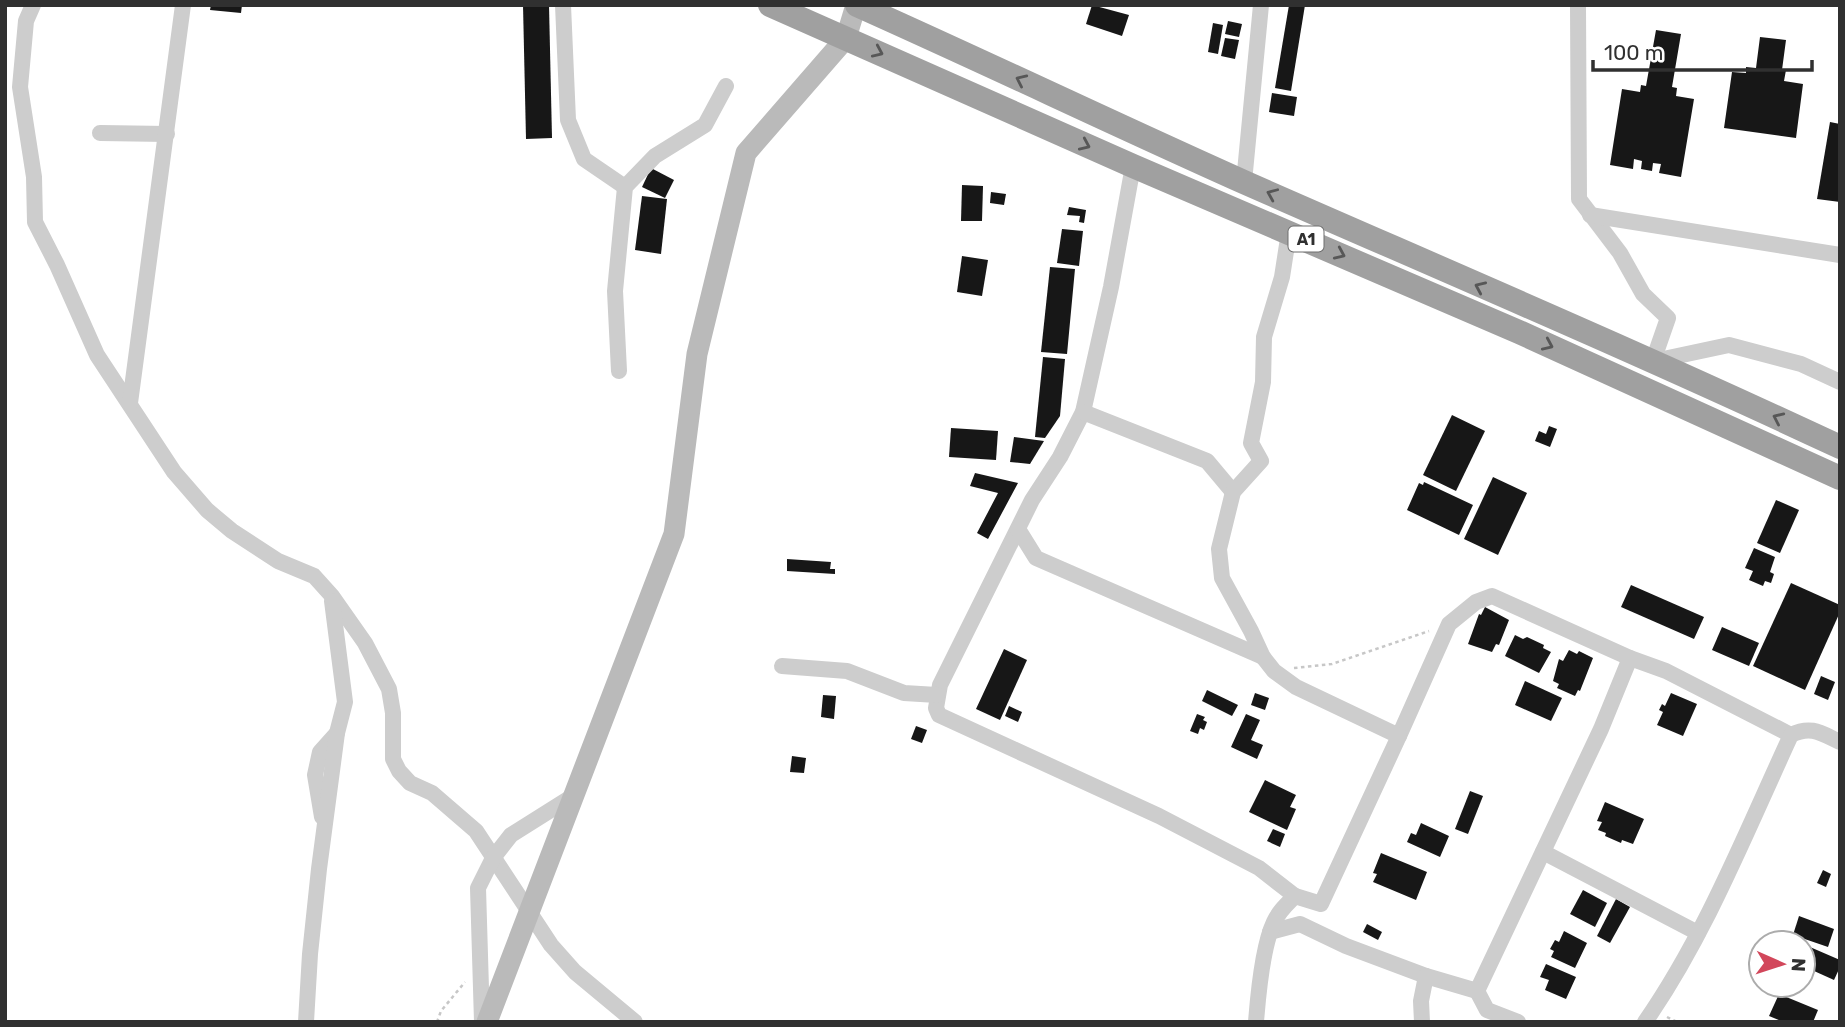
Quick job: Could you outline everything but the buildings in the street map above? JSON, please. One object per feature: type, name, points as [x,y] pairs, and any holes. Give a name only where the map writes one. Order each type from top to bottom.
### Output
[{"type":"highway","name":"A1","points":[[770,5],[1133,166],[1519,332],[1840,478]]},
{"type":"highway","name":"A1","points":[[856,5],[1244,182],[1653,361],[1840,447]]},
{"type":"main road","points":[[485,1022],[674,534],[696,354],[746,153],[846,38],[856,5]]},
{"type":"street","points":[[33,5],[26,21],[20,87],[34,177],[35,222],[97,355],[174,472],[207,510],[232,531],[278,561],[314,576],[332,596],[365,643],[389,689],[393,713],[393,759],[399,771],[410,783],[432,793],[476,831],[551,946],[575,972],[635,1022]]},
{"type":"street","points":[[130,403],[183,5]]},
{"type":"street","points":[[562,5],[568,121],[584,159],[625,187]]},
{"type":"street","points":[[1244,182],[1261,5]]},
{"type":"street","points":[[1578,5],[1580,199],[1620,253],[1643,294],[1668,318],[1653,361]]},
{"type":"street","points":[[619,371],[615,291],[625,187],[655,156],[705,125],[726,86]]},
{"type":"street","points":[[100,133],[167,134]]},
{"type":"street","points":[[1133,166],[1111,287],[1083,412],[1018,529],[940,685],[936,708],[939,715],[1159,816],[1259,868],[1295,896],[1321,904],[1449,624],[1476,602],[1492,596],[1630,658],[1666,671],[1791,735]]},
{"type":"street","points":[[1590,215],[1840,255]]},
{"type":"street","points":[[1289,232],[1282,277],[1264,337],[1263,382],[1251,443],[1261,461],[1233,492],[1219,549],[1222,578],[1263,657],[1274,671],[1296,687],[1399,736]]},
{"type":"street","points":[[1653,361],[1729,345],[1801,364],[1840,382]]},
{"type":"street","points":[[1083,412],[1207,461],[1233,492]]},
{"type":"street","points":[[1018,529],[1036,558],[1263,657]]},
{"type":"street","points":[[306,1022],[310,954],[325,830],[315,775],[320,752],[337,733],[345,702],[332,596]]},
{"type":"street","points":[[1476,991],[1601,729],[1630,658]]},
{"type":"street","points":[[782,666],[847,671],[904,693],[937,695]]},
{"type":"street","points":[[1645,1022],[1672,982],[1698,933],[1791,735],[1803,729],[1819,732],[1840,742]]},
{"type":"street","points":[[485,1022],[478,888],[493,858],[511,835],[573,796]]},
{"type":"street","points":[[1543,852],[1698,933]]},
{"type":"street","points":[[1256,1022],[1270,932],[1280,910],[1295,896]]},
{"type":"street","points":[[1270,932],[1300,925],[1346,946],[1426,976],[1476,991],[1487,1010],[1518,1022]]},
{"type":"street","points":[[1422,1022],[1421,1000],[1426,976]]},
{"type":"path","points":[[1274,671],[1332,664],[1449,624]]},
{"type":"path","points":[[437,1022],[441,1011],[481,964]]}]
